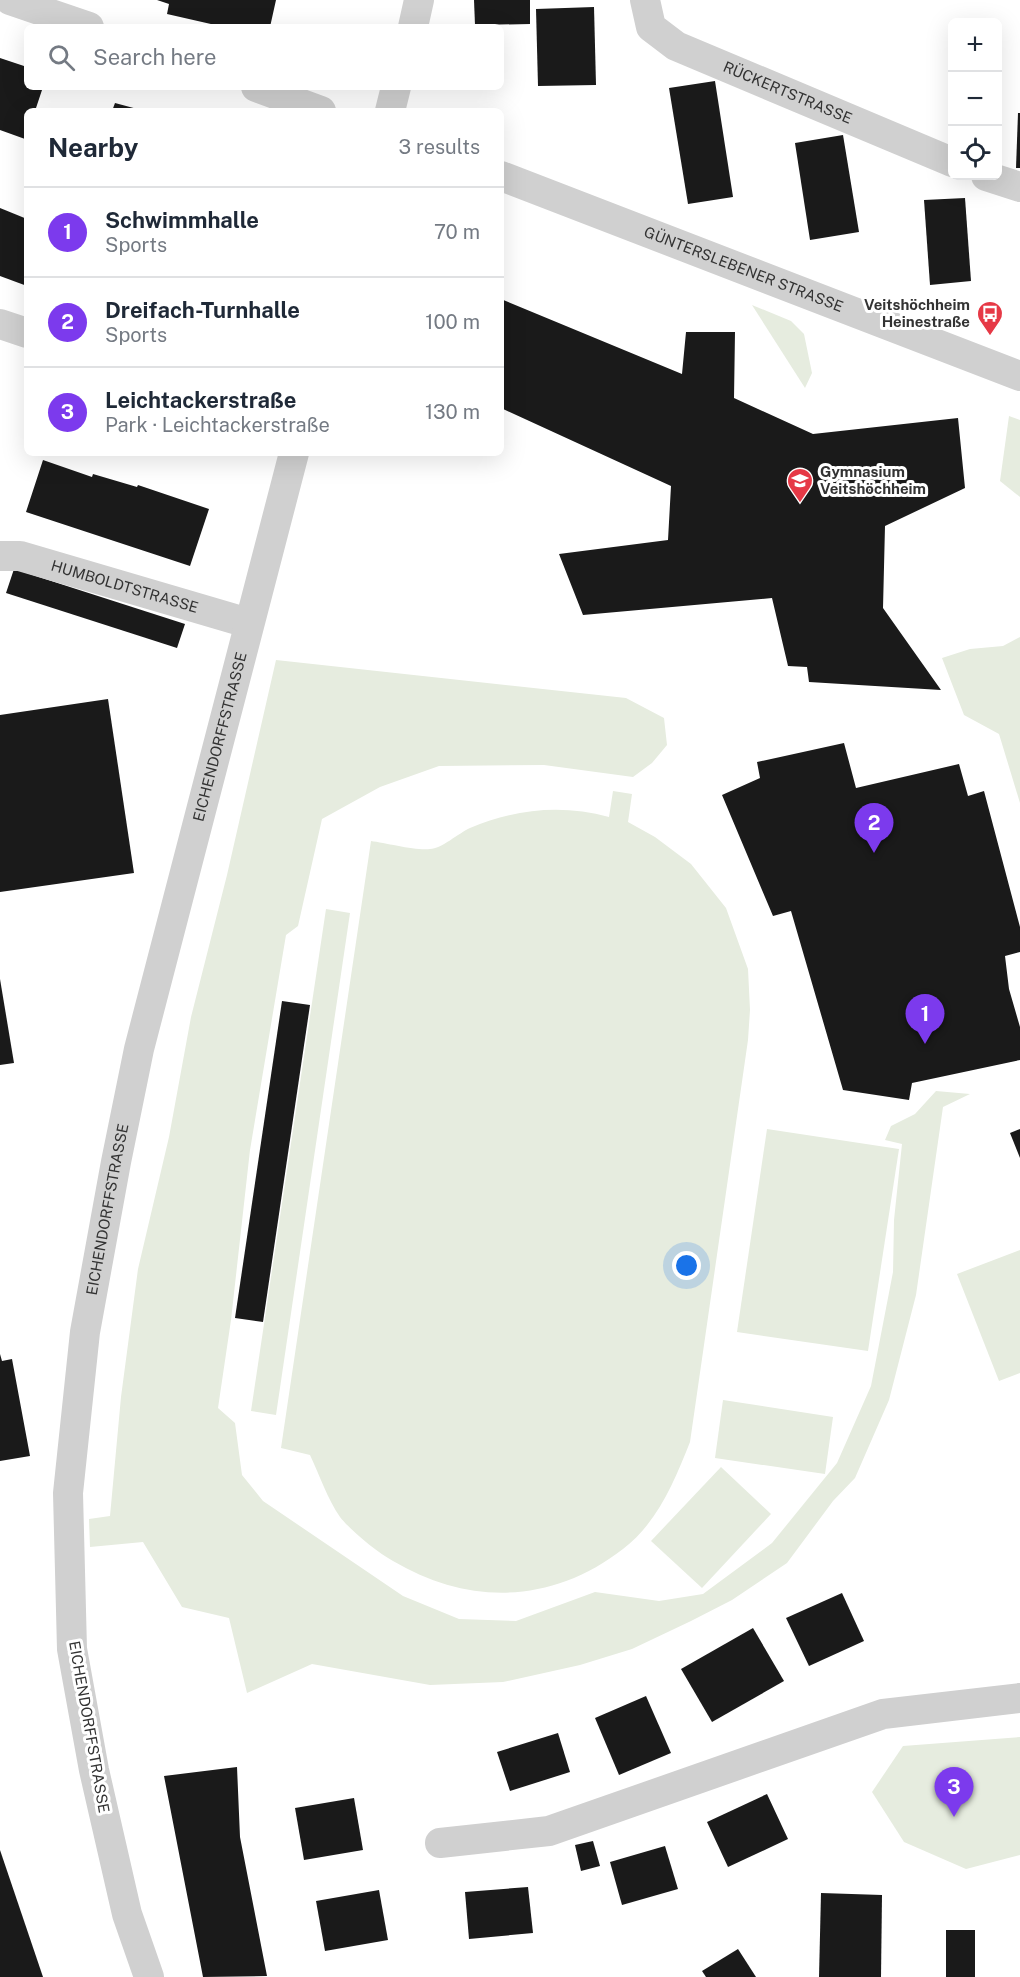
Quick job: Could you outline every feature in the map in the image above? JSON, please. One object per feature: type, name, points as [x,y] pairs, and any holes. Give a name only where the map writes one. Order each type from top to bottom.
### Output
[{"type":"street","points":[[10,0],[80,24]]},
{"type":"street","points":[[414,24],[419,0]]},
{"type":"street","name":"RÜCKERTSTRASSE","points":[[645,0],[651,27],[676,46],[948,160]]},
{"type":"street","points":[[264,90],[313,108]]},
{"type":"street","points":[[391,108],[395,90]]},
{"type":"street","name":"GÜNTERSLEBENER STRASSE","points":[[504,177],[1020,376]]},
{"type":"street","points":[[998,180],[1020,187]]},
{"type":"street","points":[[0,324],[24,332]]},
{"type":"street","name":"EICHENDORFFSTRASSE","points":[[149,1977],[127,1914],[94,1770],[72,1649],[68,1493],[85,1332],[136,1060],[293,456]]},
{"type":"street","name":"HUMBOLDTSTRASSE","points":[[0,556],[20,556],[248,623]]},
{"type":"street","points":[[440,1843],[549,1831],[883,1714],[1020,1698]]},
{"type":"shaded area","points":[[752,305],[791,321],[804,334],[812,373],[805,388]]},
{"type":"shaded area","points":[[1009,416],[1020,420],[1020,497],[1000,481]]},
{"type":"shaded area","points":[[1020,637],[1020,803],[999,734],[964,715],[942,658],[970,649],[1003,646]]},
{"type":"shaded area","points":[[276,660],[626,698],[664,718],[667,745],[652,763],[633,777],[544,765],[439,766],[380,787],[322,819],[298,926],[286,935],[250,1150],[231,1320],[218,1408],[235,1423],[242,1475],[263,1501],[403,1596],[459,1619],[516,1621],[595,1592],[659,1601],[703,1594],[772,1543],[837,1463],[871,1386],[893,1272],[894,1220],[902,1144],[885,1140],[891,1126],[915,1114],[936,1091],[970,1094],[943,1107],[916,1295],[889,1400],[855,1478],[833,1501],[787,1563],[732,1600],[632,1649],[580,1665],[503,1682],[430,1685],[312,1664],[247,1693],[229,1618],[182,1607],[143,1542],[90,1547],[89,1519],[110,1516],[121,1397],[138,1269],[169,1137],[191,1017],[227,875]]},
{"type":"shaded area","points":[[613,791],[632,794],[628,822],[655,837],[691,864],[726,908],[748,969],[750,1010],[748,1040],[690,1442],[664,1500],[646,1527],[623,1549],[596,1567],[568,1580],[539,1589],[510,1592],[480,1591],[451,1586],[422,1576],[393,1561],[357,1535],[340,1517],[310,1455],[281,1448],[371,841],[430,849],[445,844],[470,828],[504,816],[539,810],[574,811],[609,817]]},
{"type":"shaded area","points":[[326,909],[350,913],[276,1415],[251,1411]]},
{"type":"shaded area","points":[[767,1129],[899,1149],[868,1351],[737,1332]]},
{"type":"shaded area","points":[[1020,1250],[1020,1373],[999,1381],[957,1274]]},
{"type":"shaded area","points":[[723,1400],[833,1417],[825,1474],[715,1458]]},
{"type":"shaded area","points":[[721,1467],[771,1514],[702,1588],[651,1541]]},
{"type":"shaded area","points":[[1020,1737],[1020,1855],[966,1869],[904,1842],[872,1792],[903,1746]]},
{"type":"building","points":[[157,0],[276,0],[271,24],[211,24],[167,14],[169,4]]},
{"type":"building","points":[[474,0],[530,0],[530,24],[475,24]]},
{"type":"building","points":[[594,7],[596,85],[538,86],[536,9]]},
{"type":"building","points":[[0,58],[24,66],[24,90],[42,90],[36,108],[24,108],[24,139],[0,130]]},
{"type":"building","points":[[715,81],[733,197],[688,204],[669,88]]},
{"type":"building","points":[[115,103],[134,108],[113,108]]},
{"type":"building","points":[[1018,113],[1020,113],[1020,168],[1016,168]]},
{"type":"building","points":[[843,135],[859,232],[810,240],[795,143]]},
{"type":"building","points":[[965,198],[971,281],[930,285],[924,200]]},
{"type":"building","points":[[0,208],[24,218],[24,285],[0,276]]},
{"type":"building","name":"Gymnasium Veitshöchheim","points":[[504,300],[682,374],[686,332],[735,332],[734,398],[813,434],[958,418],[965,488],[885,526],[883,608],[941,690],[809,682],[807,667],[788,666],[772,598],[583,615],[559,554],[668,540],[671,486],[504,409]]},
{"type":"building","points":[[43,460],[92,477],[93,474],[137,487],[138,485],[209,509],[190,566],[26,512]]},
{"type":"building","points":[[14,569],[185,624],[177,648],[6,593]]},
{"type":"building","points":[[108,699],[134,873],[0,892],[0,715]]},
{"type":"building","points":[[844,743],[856,788],[959,764],[968,796],[984,791],[1020,927],[1020,952],[1005,956],[1009,989],[1020,1027],[1020,1060],[912,1083],[909,1100],[843,1090],[791,911],[773,916],[722,795],[760,778],[757,762]]},
{"type":"building","points":[[0,979],[14,1063],[0,1065]]},
{"type":"building","points":[[282,1001],[310,1005],[263,1322],[235,1318]]},
{"type":"building","points":[[1020,1129],[1020,1158],[1010,1133]]},
{"type":"building","points":[[0,1354],[2,1361],[12,1359],[30,1456],[0,1461]]},
{"type":"building","points":[[842,1593],[864,1641],[809,1666],[786,1618]]},
{"type":"building","points":[[753,1628],[784,1681],[712,1722],[681,1669]]},
{"type":"building","points":[[646,1696],[671,1753],[619,1775],[595,1718]]},
{"type":"building","points":[[558,1733],[570,1772],[510,1791],[497,1752]]},
{"type":"building","points":[[237,1767],[240,1837],[267,1976],[203,1977],[164,1776]]},
{"type":"building","points":[[767,1794],[788,1839],[728,1867],[707,1822]]},
{"type":"building","points":[[354,1798],[363,1850],[304,1860],[295,1808]]},
{"type":"building","points":[[593,1841],[600,1866],[581,1871],[575,1845]]},
{"type":"building","points":[[665,1846],[678,1889],[622,1905],[610,1862]]},
{"type":"building","points":[[0,1850],[43,1977],[0,1977]]},
{"type":"building","points":[[528,1887],[533,1933],[469,1939],[465,1892]]},
{"type":"building","points":[[379,1890],[388,1940],[325,1951],[316,1901]]},
{"type":"building","points":[[821,1893],[882,1895],[881,1977],[819,1977]]},
{"type":"building","points":[[946,1930],[975,1930],[975,1977],[946,1977]]},
{"type":"building","points":[[738,1949],[756,1977],[706,1977],[702,1971]]},
{"type":"place","name":"Veitshöchheim Heinestraße","points":[[990,337]]},
{"type":"place","name":"Gymnasium Veitshöchheim","points":[[800,504]]},
{"type":"place","name":"Dreifach-Turnhalle","points":[[874,853]]},
{"type":"place","name":"Schwimmhalle","points":[[925,1044]]},
{"type":"place","name":"Leichtackerstraße","points":[[954,1817]]}]
